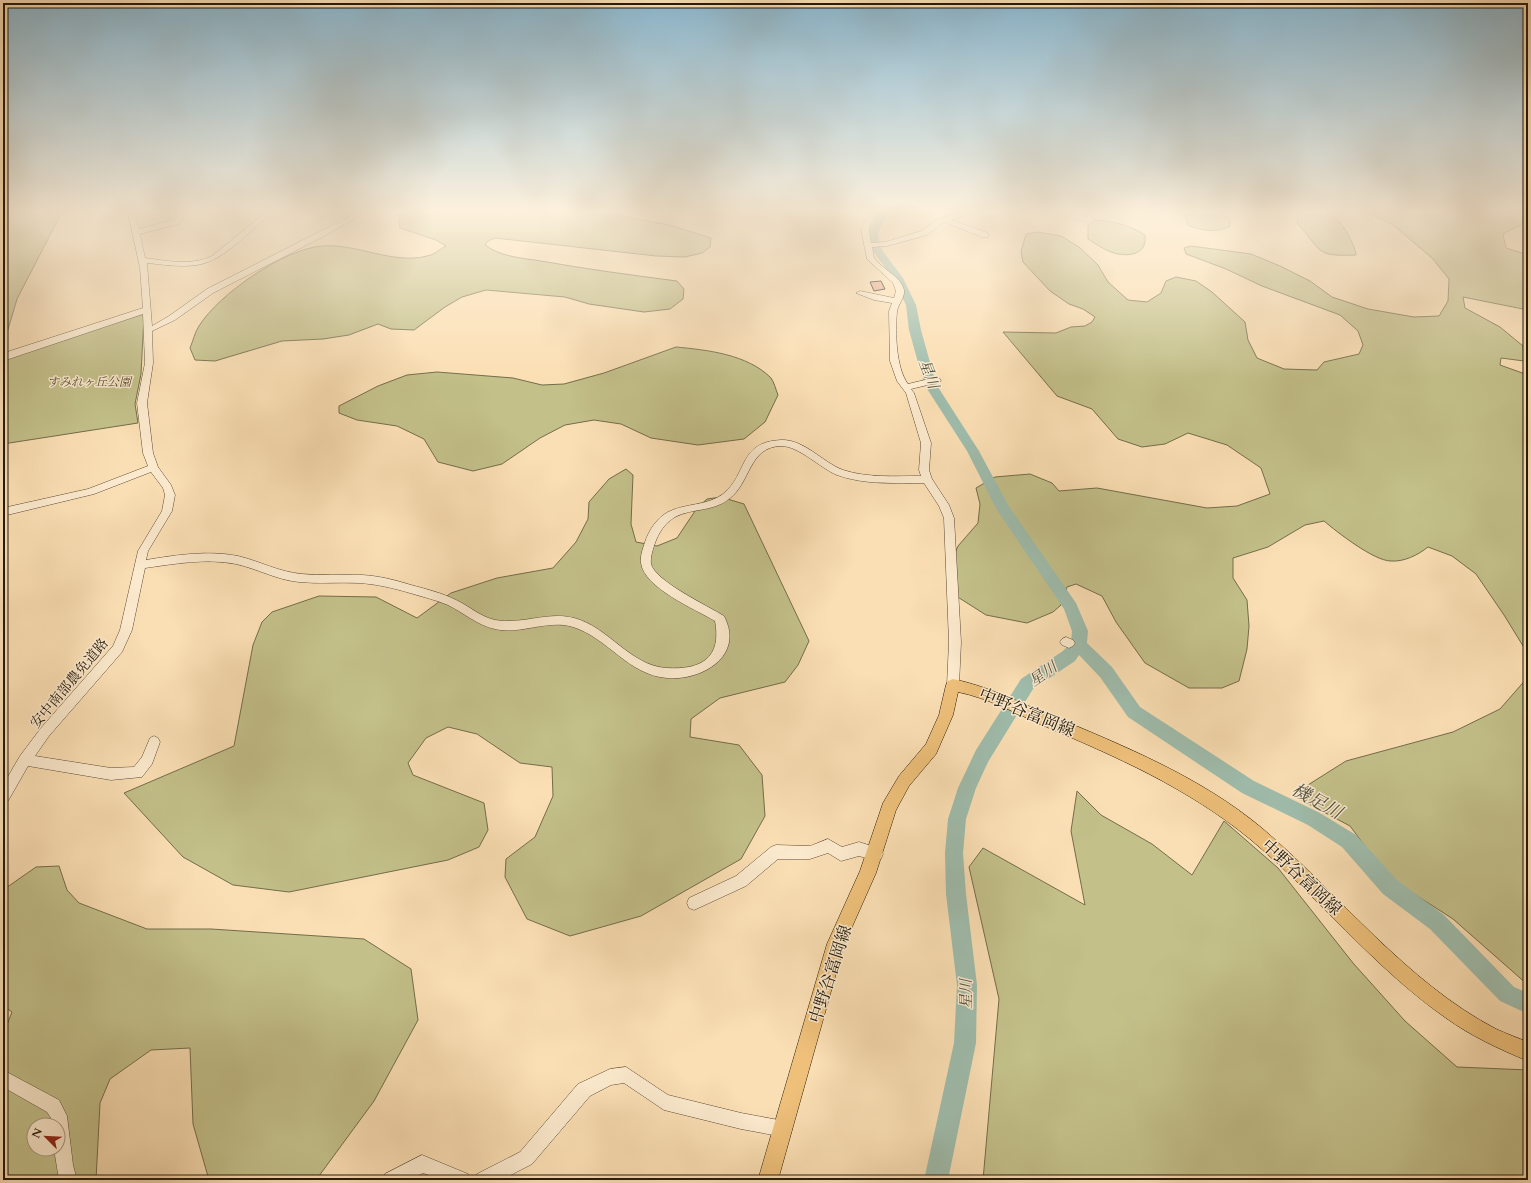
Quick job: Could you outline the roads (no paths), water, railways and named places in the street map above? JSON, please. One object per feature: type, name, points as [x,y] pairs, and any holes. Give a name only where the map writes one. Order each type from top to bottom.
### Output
[{"type":"main road","name":"中野谷富岡線","points":[[768,1180],[784,1129],[831,959],[876,854],[889,808],[904,781],[931,750],[946,715],[953,685],[963,687],[1002,701],[1091,738],[1147,765],[1217,803],[1257,834],[1417,985],[1470,1024],[1528,1052]]},
{"type":"street","name":"安中南部農免道路","points":[[3,797],[24,760],[44,732],[118,649],[126,630],[143,551],[167,511],[170,495],[168,487],[153,468],[148,453],[142,403],[149,363],[148,330],[143,267]]},
{"type":"street","points":[[148,330],[160,327],[184,308],[210,291],[259,267]]},
{"type":"street","points":[[878,267],[896,282],[900,291],[898,301],[893,311],[894,361],[897,372],[915,404],[926,443],[924,470],[927,480],[944,505],[949,518],[955,642],[953,685]]},
{"type":"street","points":[[860,293],[877,298],[898,301]]},
{"type":"street","points":[[3,358],[13,353],[146,310]]},
{"type":"street","points":[[906,387],[924,381],[936,380]]},
{"type":"street","points":[[139,565],[178,560],[227,559],[291,577],[323,580],[371,580],[427,594],[453,603],[485,621],[498,625],[514,626],[565,621],[575,623],[589,629],[634,662],[650,670],[666,673],[683,672],[699,669],[713,661],[722,650],[724,630],[720,619],[667,588],[652,575],[646,565],[651,537],[661,523],[671,515],[704,508],[715,504],[727,496],[744,473],[748,457],[757,449],[783,442],[794,445],[843,474],[927,480]]},
{"type":"street","points":[[3,512],[90,492],[153,468]]},
{"type":"street","points":[[24,760],[111,774],[137,773],[147,760],[154,742]]},
{"type":"street","points":[[694,903],[741,881],[776,852],[802,854],[818,852],[828,846],[841,854],[859,849],[876,854]]},
{"type":"street","points":[[483,1180],[526,1158],[566,1114],[584,1090],[610,1077],[626,1075],[664,1102],[741,1121],[784,1129]]},
{"type":"street","points":[[3,1078],[53,1106],[59,1116],[64,1165],[68,1180]]},
{"type":"street","points":[[391,1180],[422,1164],[438,1168],[462,1180]]},
{"type":"waterway","name":"星川","points":[[890,267],[898,278],[911,305],[915,330],[930,384],[973,451],[1002,507],[1071,607],[1080,631],[1079,645]]},
{"type":"waterway","name":"星川","points":[[936,1180],[965,1043],[967,985],[956,894],[954,853],[957,819],[967,788],[982,756],[1027,684],[1069,656],[1079,645]]},
{"type":"waterway","name":"機足川","points":[[1079,645],[1106,672],[1134,712],[1248,787],[1314,819],[1349,841],[1390,887],[1437,922],[1507,994],[1528,1004]]},
{"type":"park label","name":"すみれヶ丘公園","points":[[89,382]]}]
